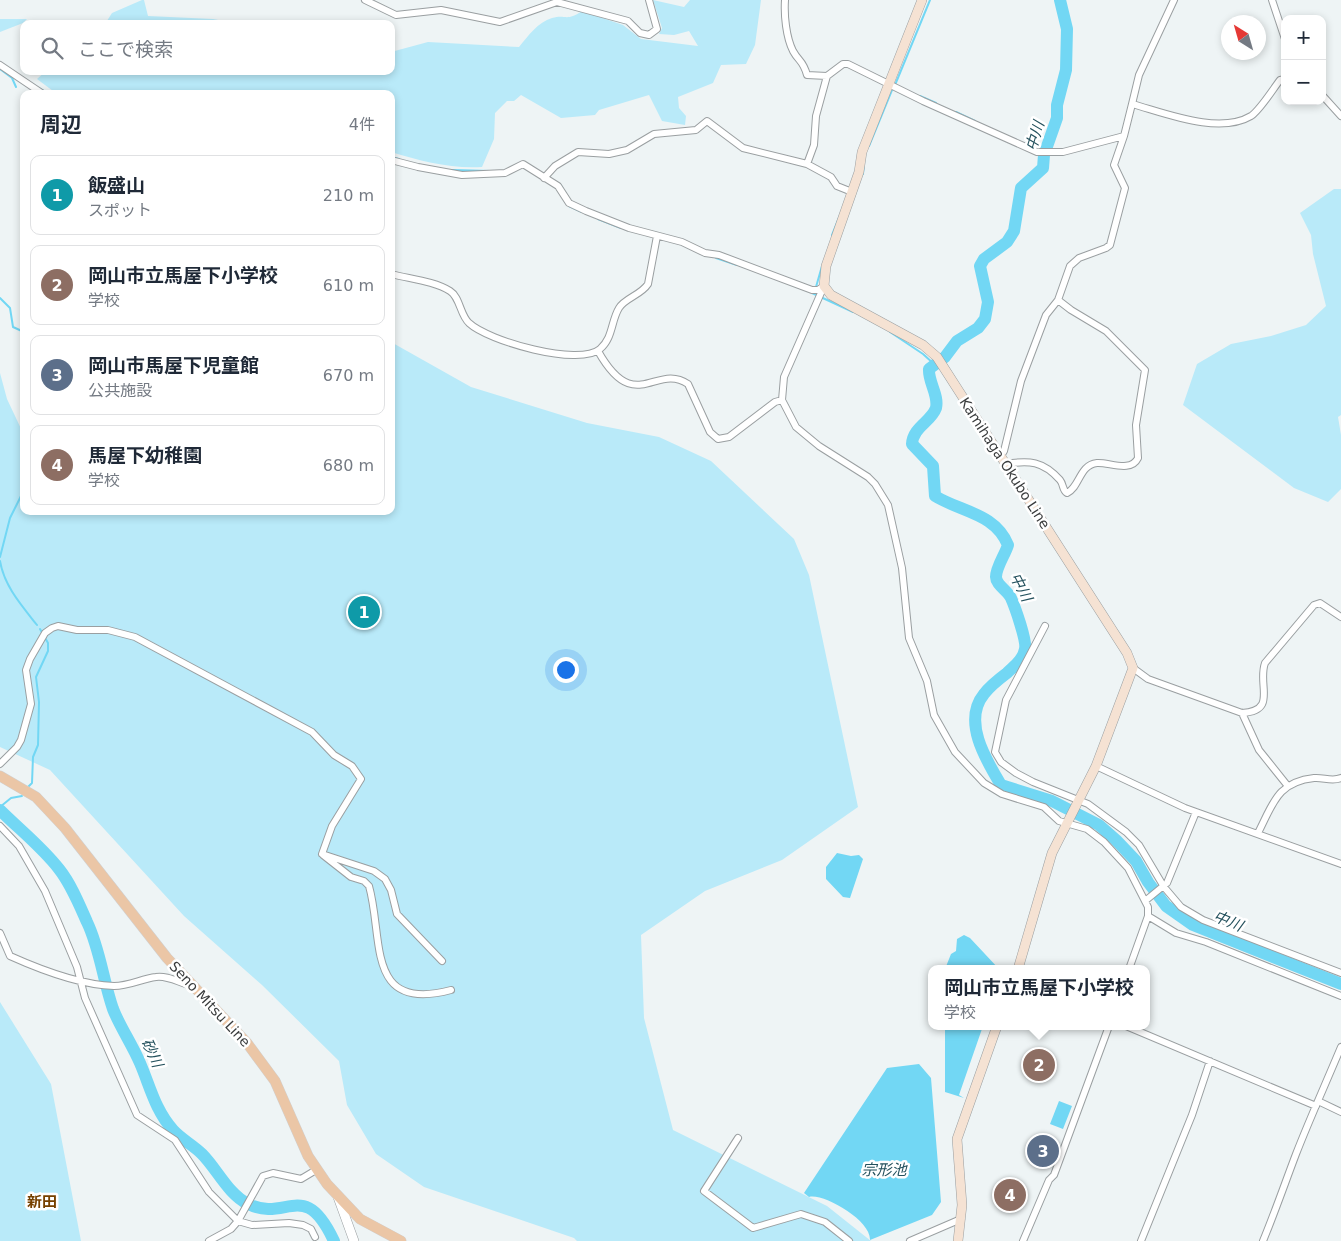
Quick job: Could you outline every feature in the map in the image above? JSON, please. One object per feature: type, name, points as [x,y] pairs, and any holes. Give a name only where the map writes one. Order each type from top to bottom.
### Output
[{"type":"main road","points":[[820,292],[826,266],[859,172],[862,152],[922,0]]},
{"type":"main road","name":"Kamihaga Okubo Line","points":[[820,292],[831,295],[923,345],[939,361],[1127,653],[1134,668]]},
{"type":"main road","points":[[1019,965],[1044,874],[1067,821],[1096,766],[1134,668]]},
{"type":"main road","name":"Seno Mitsu Line","points":[[0,776],[36,797],[65,828],[167,958],[242,1037],[267,1069],[282,1093],[316,1170],[360,1219],[401,1241]]},
{"type":"main road","points":[[958,1241],[961,1219],[957,1139],[996,1030]]},
{"type":"street","points":[[365,0],[396,15],[441,10],[500,22],[557,2],[628,21],[640,33],[649,35],[656,31],[657,26],[649,0]]},
{"type":"street","points":[[785,0],[784,16],[793,51],[804,62],[807,75],[827,76]]},
{"type":"street","points":[[1058,300],[1106,331],[1145,370],[1136,425],[1138,458],[1133,464],[1128,465],[1092,464],[1082,472],[1072,490],[1067,493],[1064,491],[1059,480],[1040,464],[1004,460],[1004,451],[1021,381],[1035,340],[1049,309],[1058,300],[1070,266],[1080,258],[1106,248],[1112,241],[1126,188],[1114,165],[1124,136],[1139,75],[1174,0]]},
{"type":"street","points":[[1272,0],[1281,28]]},
{"type":"street","points":[[807,164],[814,145],[816,116],[827,76],[843,64],[848,64],[988,131],[1045,153],[1063,152],[1124,136]]},
{"type":"street","points":[[0,65],[38,90]]},
{"type":"street","points":[[1132,104],[1195,122],[1236,122],[1253,115],[1281,80]]},
{"type":"street","points":[[1326,99],[1341,116]]},
{"type":"street","points":[[545,177],[555,166],[578,152],[609,154],[627,150],[654,134],[696,130],[707,121],[743,148],[807,164],[831,177],[837,186],[852,192]]},
{"type":"street","points":[[395,161],[462,175],[498,174],[523,164],[561,189],[570,203],[629,228],[657,237],[682,242],[705,253],[719,255],[820,292],[784,377],[782,400],[796,427],[819,446],[868,477],[888,504],[902,568],[909,638],[927,681],[934,715],[955,752],[984,783],[1002,794],[1044,807],[1067,821],[1087,829],[1122,859],[1147,900],[1148,907],[1148,916],[1130,965]]},
{"type":"street","points":[[395,275],[439,286],[452,292],[470,324],[510,343],[559,354],[590,354],[598,351],[610,335],[619,308],[640,293],[648,284],[657,237]]},
{"type":"street","points":[[598,351],[612,374],[625,382],[644,385],[677,379],[688,384],[710,432],[718,439],[729,437],[775,402],[782,400]]},
{"type":"street","points":[[1134,668],[1148,679],[1242,713],[1258,710],[1264,699],[1262,672],[1265,663],[1314,605],[1320,603],[1341,617]]},
{"type":"street","points":[[0,764],[21,740],[31,704],[26,670],[44,635],[52,628],[58,626],[77,630],[108,630],[135,637],[312,732],[334,755],[352,766],[360,775],[361,779],[332,826],[322,854]]},
{"type":"street","points":[[1045,626],[1006,700],[995,752],[1001,762],[1033,782],[1078,802],[1088,804],[1126,832],[1139,846],[1163,888],[1181,907],[1203,920],[1341,973]]},
{"type":"street","points":[[1242,713],[1259,750],[1287,785]]},
{"type":"street","points":[[1096,766],[1196,812],[1341,864]]},
{"type":"street","points":[[1258,833],[1276,799],[1287,785],[1308,779],[1341,778]]},
{"type":"street","points":[[1147,900],[1163,888],[1196,812]]},
{"type":"street","points":[[0,826],[19,846],[45,891],[77,967],[78,979],[137,1115],[175,1140],[209,1192],[239,1219],[252,1225],[289,1223],[303,1225],[311,1230],[315,1237]]},
{"type":"street","points":[[322,854],[374,871],[385,879],[391,890],[397,914],[442,961]]},
{"type":"street","points":[[322,854],[332,864],[351,877],[364,881],[369,886],[379,958],[386,975],[394,984],[411,994],[426,996],[451,990]]},
{"type":"street","points":[[1148,916],[1176,933],[1206,942],[1341,996]]},
{"type":"street","points":[[0,933],[10,956],[42,970],[99,985],[124,986],[156,977],[166,977],[179,983],[194,986]]},
{"type":"street","points":[[1023,1241],[1049,1180],[1054,1175],[1108,1030]]},
{"type":"street","points":[[1136,1030],[1341,1112]]},
{"type":"street","points":[[1263,1241],[1276,1214],[1280,1196],[1341,1047]]},
{"type":"street","points":[[1141,1241],[1192,1115],[1210,1061]]},
{"type":"street","points":[[738,1138],[704,1191],[753,1228],[762,1227],[785,1217],[801,1214],[825,1222],[849,1241]]},
{"type":"street","points":[[209,1241],[231,1229],[239,1219],[256,1186],[267,1173],[300,1179],[316,1170]]},
{"type":"street","points":[[337,1194],[354,1241]]},
{"type":"street","points":[[910,1241],[961,1219]]},
{"type":"shaded area","points":[[144,0],[148,16],[218,20],[108,20],[112,13]]},
{"type":"shaded area","points":[[653,0],[684,7],[690,0],[761,0],[755,45],[746,64],[721,65],[713,83],[678,97],[679,108],[686,116],[685,125],[662,121],[649,95],[599,110],[595,115],[561,118],[521,95],[514,101],[507,101],[495,113],[494,139],[482,167],[447,166],[395,153],[395,90],[52,90],[37,79],[42,75],[395,75],[395,51],[428,42],[519,47],[534,30],[547,20],[573,16],[582,11],[623,25],[641,39],[698,46],[689,31],[674,35],[659,34],[662,28]]},
{"type":"shaded area","points":[[0,19],[27,19],[20,20],[20,24],[0,32]]},
{"type":"shaded area","points":[[1334,189],[1341,189],[1341,415],[1338,417],[1341,435],[1341,489],[1328,502],[1294,488],[1183,405],[1197,364],[1231,344],[1271,336],[1306,325],[1326,306],[1313,254],[1311,235],[1300,213]]},
{"type":"shaded area","points":[[395,344],[471,387],[587,423],[659,437],[711,461],[794,539],[809,575],[858,807],[782,860],[705,891],[641,935],[644,1018],[673,1130],[827,1206],[871,1241],[577,1241],[574,1238],[424,1187],[376,1154],[347,1105],[339,1061],[262,985],[184,916],[50,770],[0,747],[0,373],[7,399],[20,427],[20,515],[395,515]]},
{"type":"shaded area","points":[[0,1002],[51,1084],[81,1241],[0,1241]]},
{"type":"water","points":[[837,853],[851,856],[859,855],[863,859],[850,898],[843,897],[826,879],[826,867]]},
{"type":"water","points":[[964,935],[970,938],[995,965],[947,965],[951,954],[956,951],[957,939]]},
{"type":"water","points":[[945,1030],[982,1030],[959,1095],[964,1098],[945,1092]]},
{"type":"water","name":"宗形池","points":[[919,1064],[931,1078],[941,1202],[932,1215],[870,1240],[863,1224],[855,1217],[825,1199],[809,1197],[804,1193],[887,1068]]},
{"type":"water","points":[[1059,1101],[1072,1106],[1063,1129],[1050,1124]]},
{"type":"waterway","points":[[895,85],[930,0]]},
{"type":"waterway","name":"中川","points":[[1060,0],[1067,29],[1066,70],[1057,105],[1057,118],[1044,155],[1043,168],[1021,188],[1014,231],[1007,242],[984,259],[980,266],[988,302],[985,319],[978,328],[957,341],[945,357],[929,369],[937,403],[936,408],[934,413],[915,433],[912,444],[933,466],[935,496],[976,514],[995,526],[1008,545],[997,569],[996,577],[998,583],[1013,602],[1023,632],[1025,649],[1018,662],[989,688],[978,705],[975,716],[979,740],[983,752],[1001,785],[1052,801],[1099,825],[1136,861],[1148,882],[1166,906],[1193,925],[1341,984]]},
{"type":"waterway","points":[[0,69],[12,78],[16,87]]},
{"type":"waterway","points":[[869,146],[892,90]]},
{"type":"waterway","points":[[920,96],[936,103]]},
{"type":"waterway","points":[[956,112],[975,121]]},
{"type":"waterway","points":[[395,158],[399,159]]},
{"type":"waterway","points":[[863,174],[864,164]]},
{"type":"waterway","points":[[452,170],[490,171]]},
{"type":"waterway","points":[[560,184],[570,201]]},
{"type":"waterway","points":[[569,206],[582,212]]},
{"type":"waterway","points":[[832,235],[841,213]]},
{"type":"waterway","points":[[598,219],[621,228]]},
{"type":"waterway","points":[[716,258],[737,265]]},
{"type":"waterway","points":[[816,287],[822,266]]},
{"type":"waterway","points":[[812,293],[853,312]]},
{"type":"waterway","points":[[0,298],[10,308],[13,327],[20,330]]},
{"type":"waterway","points":[[890,332],[923,354],[934,364]]},
{"type":"waterway","points":[[0,557],[10,518],[20,498]]},
{"type":"waterway","points":[[0,561],[5,579],[37,625]]},
{"type":"waterway","points":[[28,787],[32,783],[33,757],[38,745],[39,702],[36,677],[48,651],[48,643],[40,629]]},
{"type":"waterway","points":[[0,807],[11,798],[22,796]]},
{"type":"waterway","name":"砂川","points":[[0,810],[59,869],[78,901],[95,943],[113,1009],[137,1056],[157,1106],[167,1122],[176,1133],[202,1154],[241,1200],[262,1208],[274,1209],[304,1206],[313,1211],[323,1222],[334,1241]]},
{"type":"place","name":"飯盛山","points":[[364,612]]},
{"type":"place","name":"岡山市立馬屋下小学校","points":[[1039,1065]]},
{"type":"place","name":"岡山市馬屋下児童館","points":[[1043,1151]]},
{"type":"place","name":"馬屋下幼稚園","points":[[1010,1195]]},
{"type":"district","name":"新田","points":[[42,1202]]}]
